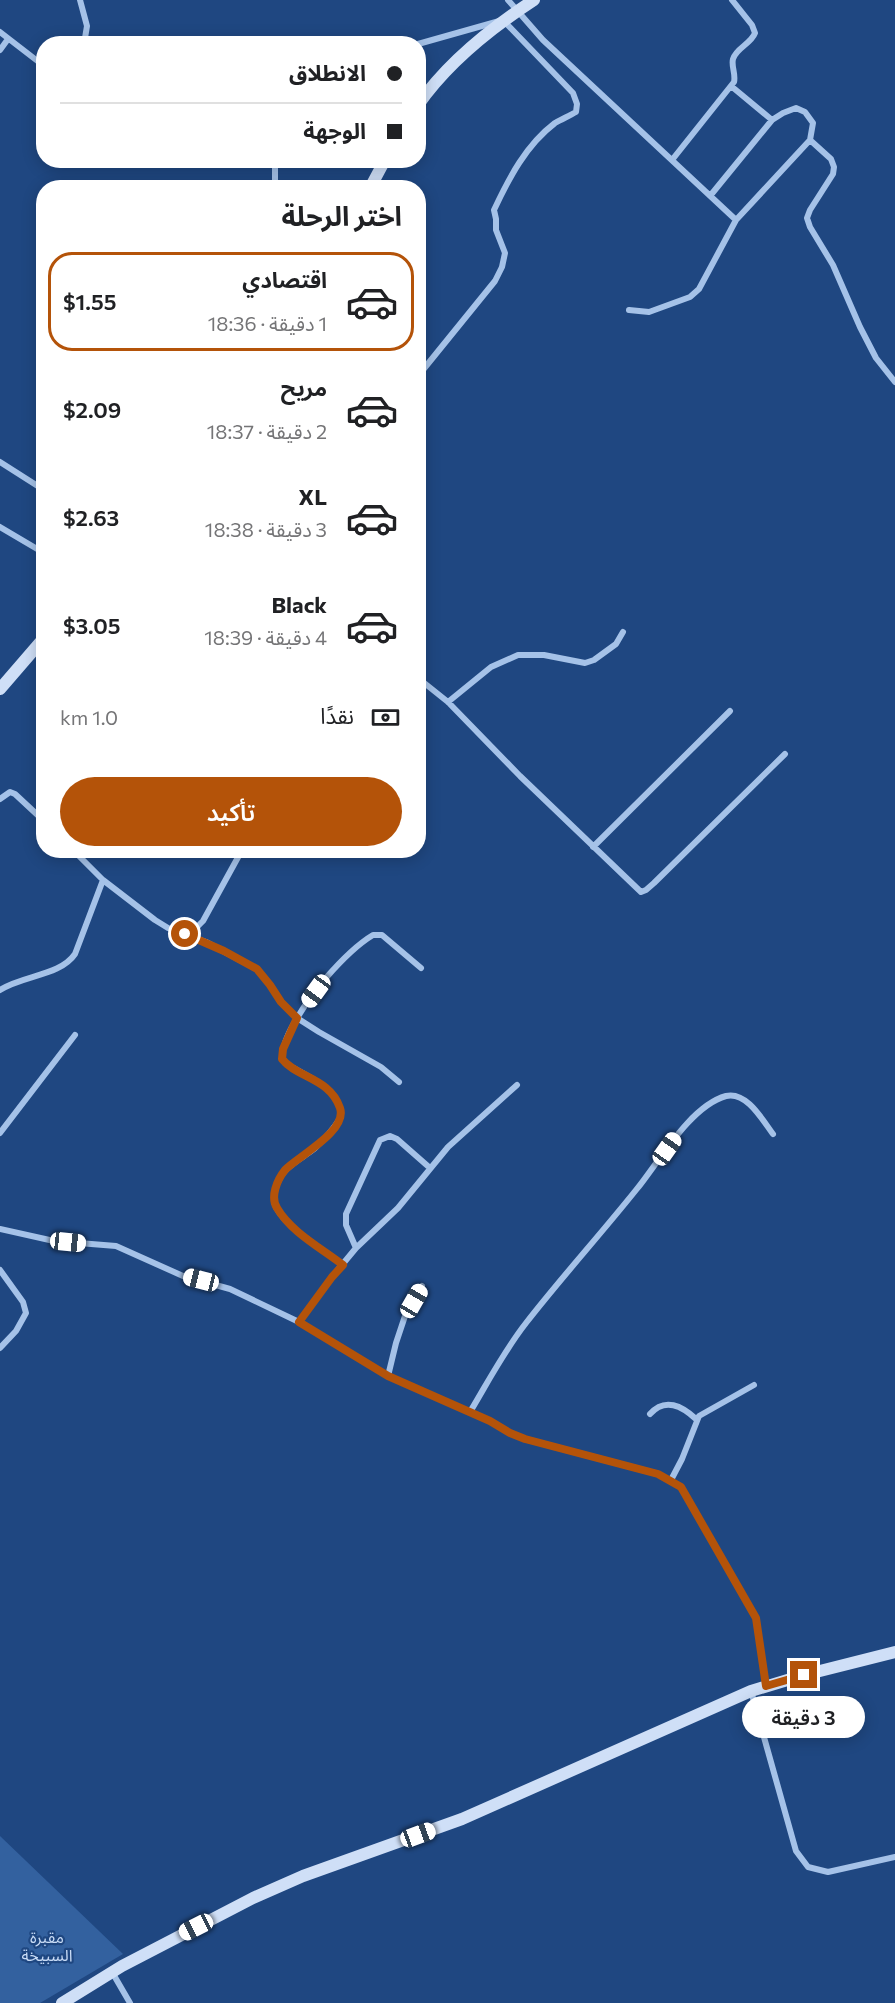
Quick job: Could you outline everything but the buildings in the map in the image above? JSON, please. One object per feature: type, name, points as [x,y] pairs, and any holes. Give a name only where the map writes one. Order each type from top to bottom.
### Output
[{"type":"street","points":[[80,0],[87,26],[85,36]]},
{"type":"street","points":[[508,0],[543,40],[736,220]]},
{"type":"street","points":[[426,95],[460,58],[503,20],[534,0]]},
{"type":"street","points":[[672,160],[731,86],[735,79],[732,61],[735,54],[752,40],[755,33],[752,25],[732,0]]},
{"type":"street","points":[[426,42],[503,20]]},
{"type":"street","points":[[426,366],[495,281],[502,267],[505,253],[496,230],[494,210],[522,158],[541,135],[557,122],[576,112],[577,104],[573,93],[503,20]]},
{"type":"street","points":[[0,32],[36,60]]},
{"type":"street","points":[[0,50],[8,39]]},
{"type":"street","points":[[731,86],[772,120]]},
{"type":"street","points":[[629,310],[649,312],[690,297],[699,289],[736,220],[810,140],[813,123],[805,112],[796,108],[783,112],[772,120],[710,196]]},
{"type":"street","points":[[810,140],[831,159],[834,167],[833,174],[807,218],[833,265],[876,358],[895,382]]},
{"type":"street","points":[[0,462],[36,485]]},
{"type":"street","points":[[0,527],[36,548]]},
{"type":"street","points":[[448,702],[491,667],[518,655],[544,655],[585,663],[594,660],[616,644],[623,632]]},
{"type":"street","points":[[0,689],[36,647]]},
{"type":"street","points":[[426,684],[448,702],[641,892],[646,890],[785,754]]},
{"type":"street","points":[[593,847],[730,711]]},
{"type":"street","points":[[0,799],[10,792],[15,794],[36,814]]},
{"type":"street","points":[[81,858],[103,880],[155,920],[257,969],[281,1002],[297,1018],[381,1067],[399,1082]]},
{"type":"street","points":[[185,934],[198,927],[203,921],[238,858]]},
{"type":"street","points":[[0,990],[27,978],[56,970],[71,961],[103,880]]},
{"type":"street","points":[[343,1265],[295,1229],[276,1208],[274,1200],[277,1183],[285,1170],[315,1148],[341,1117],[340,1107],[328,1090],[316,1080],[285,1063],[282,1059],[283,1049],[297,1018],[326,978],[374,934],[382,935],[421,968]]},
{"type":"street","points":[[0,1133],[75,1035]]},
{"type":"street","points":[[299,1322],[332,1277],[357,1248],[398,1208],[448,1148],[517,1085]]},
{"type":"street","points":[[470,1412],[524,1325],[649,1175],[688,1122],[704,1108],[727,1096],[734,1096],[746,1100],[773,1134]]},
{"type":"street","points":[[357,1248],[346,1225],[346,1214],[380,1140],[390,1136],[396,1138],[430,1168]]},
{"type":"street","points":[[0,1229],[54,1241],[116,1246],[183,1276],[230,1289],[299,1322],[388,1376],[490,1421],[510,1433],[658,1474],[671,1480],[681,1487],[756,1618],[766,1686]]},
{"type":"street","points":[[0,1270],[23,1302],[26,1313],[16,1330],[0,1348]]},
{"type":"street","points":[[388,1376],[405,1316],[422,1286]]},
{"type":"street","points":[[671,1480],[682,1459],[696,1419],[704,1412],[754,1385]]},
{"type":"street","points":[[650,1414],[663,1404],[673,1404],[682,1407],[696,1419]]},
{"type":"street","points":[[62,2003],[112,1972],[294,1879],[462,1819],[751,1691],[895,1652]]},
{"type":"street","points":[[751,1691],[796,1851],[808,1867],[828,1872],[895,1857]]},
{"type":"street","points":[[112,1972],[130,2003]]},
{"type":"green space","name":"مقبرة السبيخة","points":[[0,1836],[123,1954],[40,2003],[0,2003]]},
{"type":"route","points":[[185,934],[248,963],[263,975],[281,1002],[297,1018],[283,1049],[282,1059],[285,1063],[322,1084],[340,1107],[341,1117],[335,1126],[315,1148],[285,1170],[277,1183],[274,1200],[276,1208],[295,1229],[343,1265],[299,1322],[388,1376],[490,1421],[510,1433],[658,1474],[671,1480],[681,1487],[756,1618],[766,1686],[804,1675]]}]
